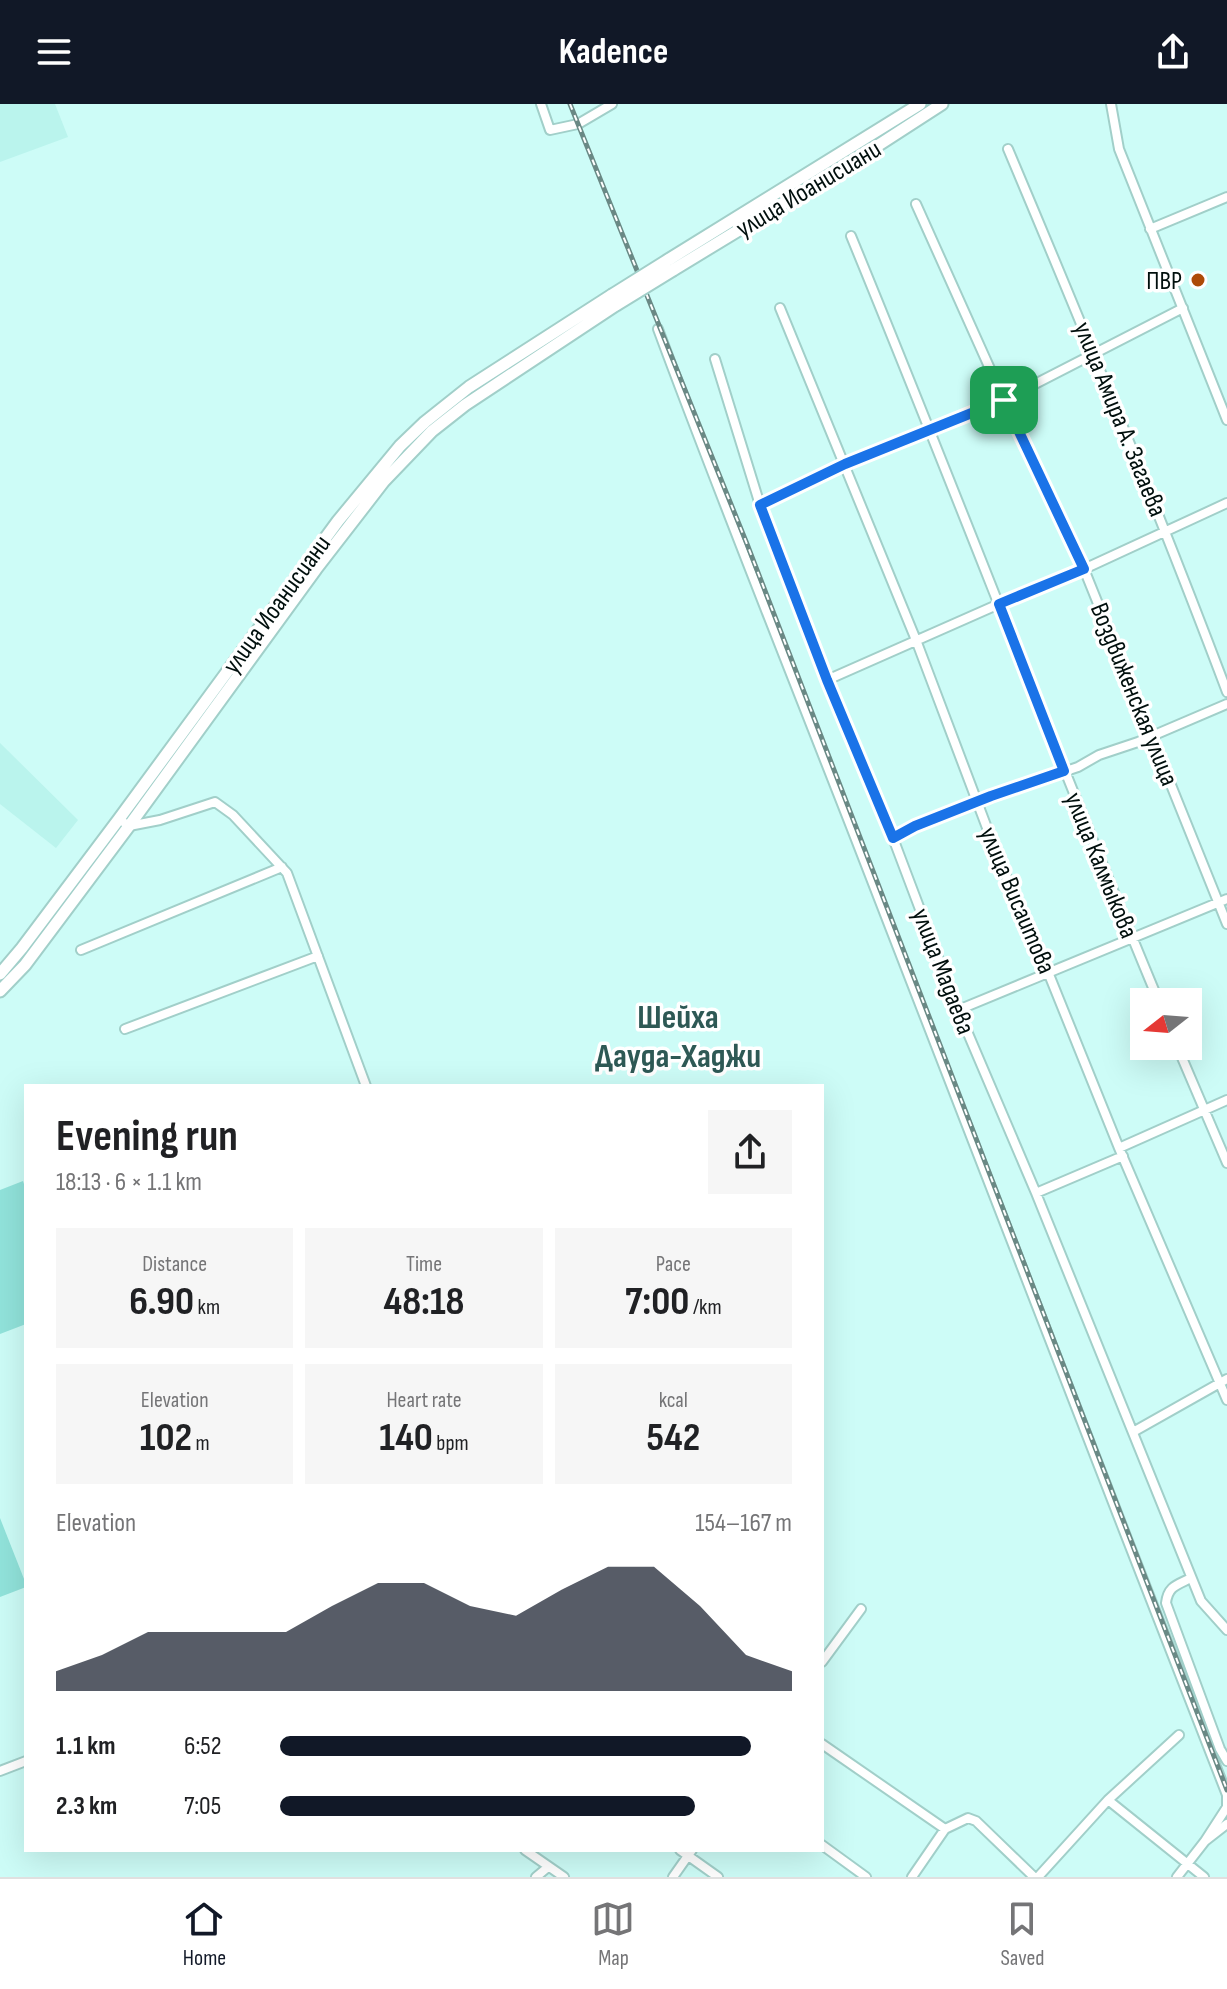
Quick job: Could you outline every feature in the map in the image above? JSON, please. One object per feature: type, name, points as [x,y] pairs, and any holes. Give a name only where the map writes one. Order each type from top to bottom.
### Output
[{"type":"main road","name":"улица Иоанисиани","points":[[670,265],[920,104]]},
{"type":"main road","name":"улица Иоанисиани","points":[[670,265],[942,104]]},
{"type":"main road","points":[[0,974],[124,822],[384,481],[432,431],[465,405],[614,300],[670,265]]},
{"type":"main road","points":[[0,991],[25,965],[124,822]]},
{"type":"street","points":[[541,104],[550,130],[578,124],[612,104]]},
{"type":"street","points":[[1111,104],[1119,149],[1227,420]]},
{"type":"street","name":"улица Амира А. Загаева","points":[[1008,149],[1095,353],[1227,692]]},
{"type":"street","points":[[1150,229],[1227,197]]},
{"type":"street","name":"Воздвиженская улица","points":[[916,204],[1084,569],[1223,901],[1227,924]]},
{"type":"street","name":"улица Калмыкова","points":[[851,236],[1153,988]]},
{"type":"street","name":"улица Висаитова","points":[[780,308],[916,640],[998,857],[1121,1152],[1223,1380],[1227,1400]]},
{"type":"street","points":[[760,505],[845,464],[1004,400],[1183,308]]},
{"type":"street","points":[[658,329],[1227,1795],[1227,1807],[1177,1877]]},
{"type":"street","name":"улица Мадаева","points":[[715,359],[760,505],[958,1010],[1036,1193],[1191,1578],[1201,1601],[1227,1630]]},
{"type":"street","points":[[827,680],[1084,569],[1227,503]]},
{"type":"street","points":[[893,838],[991,796],[1078,767],[1099,755],[1227,704]]},
{"type":"street","points":[[124,822],[160,820],[215,802],[233,815],[282,867],[287,873],[365,1084]]},
{"type":"street","points":[[81,950],[282,867]]},
{"type":"street","points":[[958,1010],[1223,901]]},
{"type":"street","points":[[125,1029],[318,956]]},
{"type":"street","points":[[1183,1060],[1227,1163]]},
{"type":"street","points":[[1036,1193],[1227,1100]]},
{"type":"street","points":[[1133,1432],[1223,1380]]},
{"type":"street","points":[[1191,1578],[1167,1593],[1166,1603],[1227,1761]]},
{"type":"street","points":[[824,1659],[861,1609]]},
{"type":"street","points":[[912,1877],[945,1829],[968,1818],[976,1821],[1036,1877],[1108,1800],[1179,1735]]},
{"type":"street","points":[[824,1745],[945,1829]]},
{"type":"street","points":[[0,1771],[24,1762]]},
{"type":"street","points":[[1108,1800],[1204,1877]]},
{"type":"street","points":[[1205,1841],[1225,1825]]},
{"type":"street","points":[[824,1846],[866,1877]]},
{"type":"street","points":[[528,1852],[564,1877]]},
{"type":"street","points":[[673,1877],[687,1852],[718,1877]]},
{"type":"street","points":[[536,1877],[548,1867]]},
{"type":"shaded area","points":[[0,104],[55,104],[68,137],[0,162]]},
{"type":"shaded area","points":[[0,743],[78,820],[56,848],[0,804]]},
{"type":"shaded area","points":[[23,1181],[24,1184],[24,1325],[0,1334],[0,1190]]},
{"type":"shaded area","points":[[0,1518],[24,1579],[24,1588],[0,1597]]},
{"type":"railway","points":[[570,104],[747,544],[1227,1790]]},
{"type":"place","name":"ПВР","points":[[1198,280]]},
{"type":"district","name":"Шейха Дауда-Хаджи","points":[[678,1036]]},
{"type":"route","points":[[1004,400],[1084,569],[999,604],[1064,771],[991,796],[893,838],[827,680],[760,505],[845,464],[1004,400]]}]
